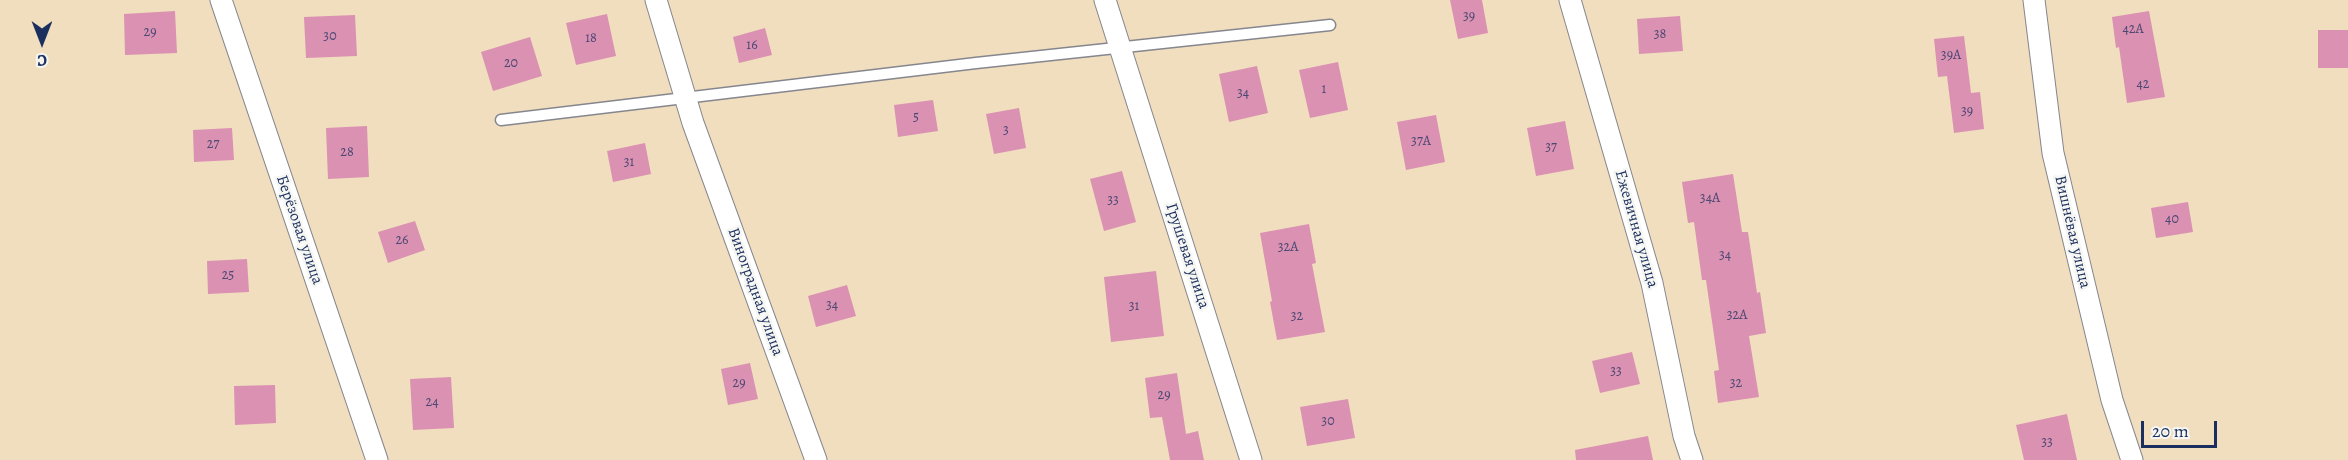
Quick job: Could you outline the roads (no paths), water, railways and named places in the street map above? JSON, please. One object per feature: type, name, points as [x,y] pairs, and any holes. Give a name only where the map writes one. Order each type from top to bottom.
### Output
[{"type":"street","name":"Берёзовая улица","points":[[221,0],[377,460]]},
{"type":"street","name":"Виноградная улица","points":[[656,0],[693,123],[816,460]]},
{"type":"street","name":"Грушевая улица","points":[[1105,0],[1251,460]]},
{"type":"street","name":"Ежевичная улица","points":[[1570,0],[1653,282],[1684,436],[1692,460]]},
{"type":"street","name":"Вишнёвая улица","points":[[2034,0],[2053,153],[2112,400],[2132,460]]},
{"type":"lane","points":[[501,120],[1330,25]]}]
